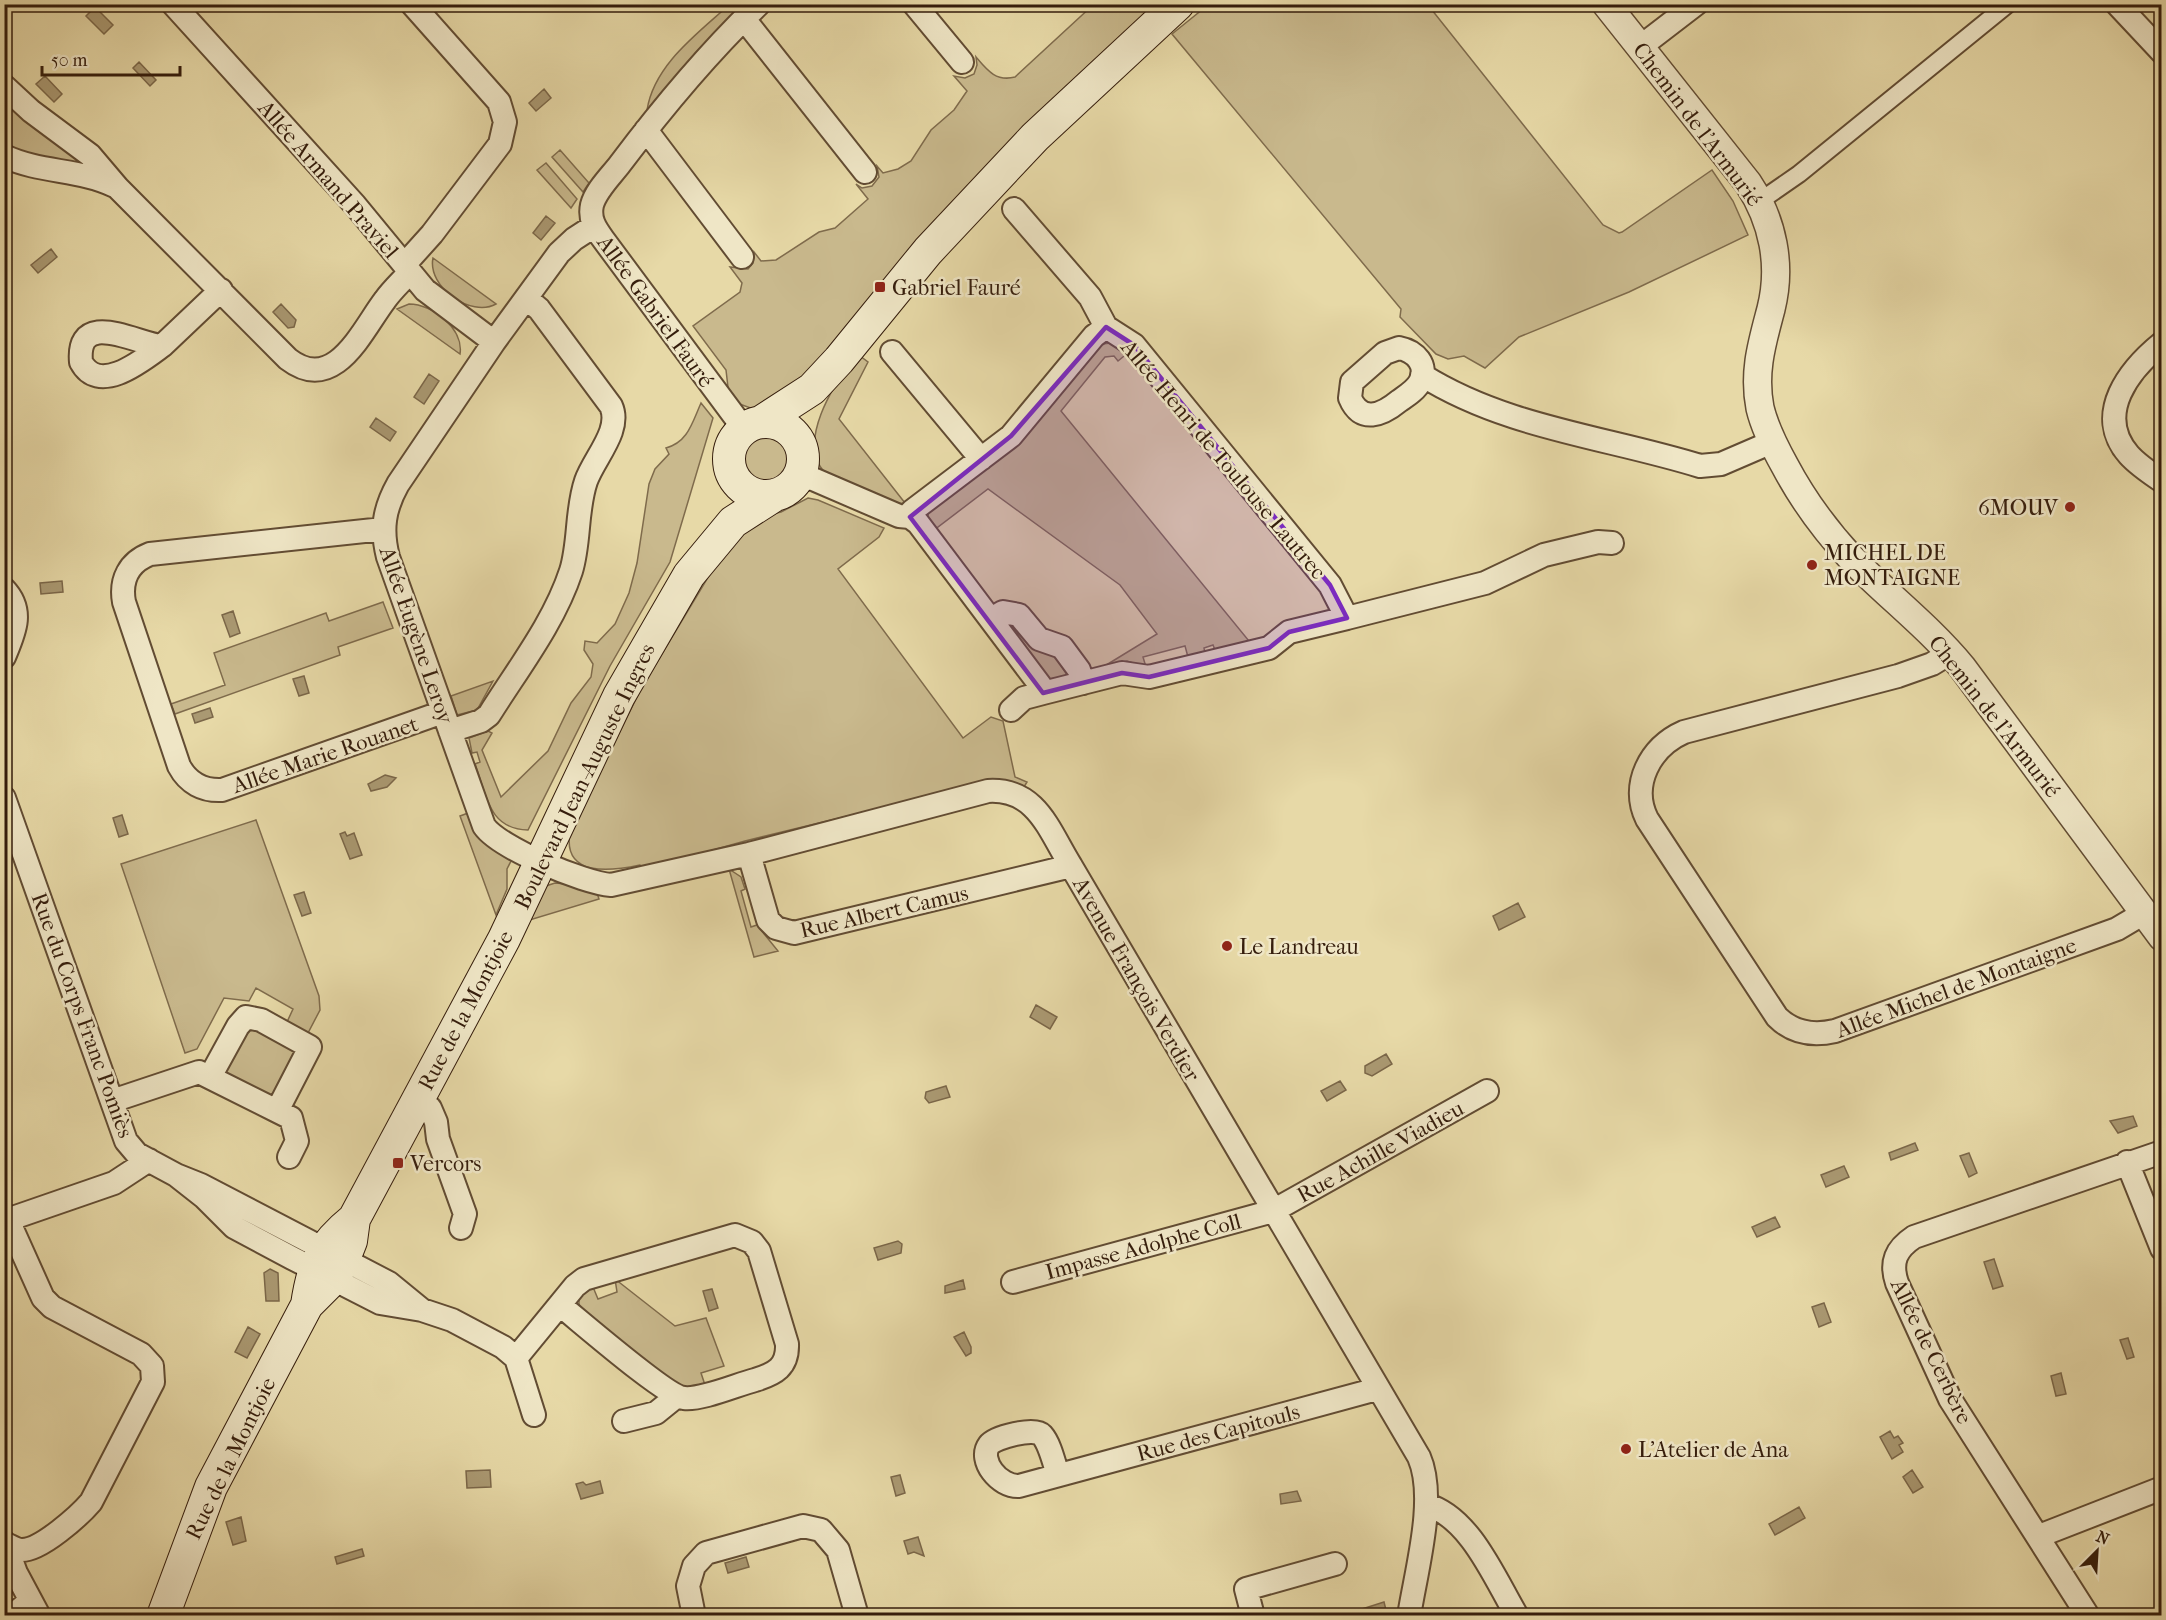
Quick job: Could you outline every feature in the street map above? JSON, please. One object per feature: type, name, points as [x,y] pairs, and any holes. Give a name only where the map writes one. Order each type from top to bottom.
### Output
[{"type":"main road","points":[[839,360],[820,396],[792,474],[759,495],[745,489],[735,479],[730,466],[731,446],[752,426],[812,389],[839,360],[928,251],[1035,137],[1178,4]]},
{"type":"main road","points":[[752,426],[779,424],[794,434],[792,474]]},
{"type":"main road","name":"Boulevard Jean-Auguste Ingres","points":[[514,918],[619,696],[692,571],[714,520],[730,466]]},
{"type":"main road","name":"Boulevard Jean-Auguste Ingres","points":[[692,571],[733,522],[792,474]]},
{"type":"main road","name":"Rue de la Montjoie","points":[[163,1616],[211,1487],[329,1264],[351,1241],[354,1219],[424,1105],[514,918]]},
{"type":"street","name":"Allée Armand Praviel","points":[[173,4],[435,298],[494,342]]},
{"type":"street","points":[[4,86],[31,111],[90,155],[118,188],[288,359],[302,367],[318,369],[333,365],[345,356],[407,268],[500,144],[505,122],[500,102],[412,4]]},
{"type":"street","points":[[914,4],[962,62]]},
{"type":"street","name":"Chemin de l'Armurié","points":[[1606,4],[1760,201],[1772,239],[1775,260],[1774,294],[1759,349],[1757,380],[1760,407],[1772,442],[1804,498],[1834,538],[1950,653],[2162,937]]},
{"type":"street","points":[[1640,47],[1696,4]]},
{"type":"street","points":[[1760,201],[1799,174],[2008,4]]},
{"type":"street","points":[[2117,4],[2162,52]]},
{"type":"street","name":"Allée Gabriel Fauré","points":[[752,426],[594,226],[591,213],[595,198],[691,75],[752,12],[865,172]]},
{"type":"street","points":[[646,130],[742,257]]},
{"type":"street","points":[[4,156],[33,166],[90,176],[118,188]]},
{"type":"street","points":[[1014,209],[1090,297],[1106,327]]},
{"type":"street","name":"Allée Eugène Leroy","points":[[541,860],[498,840],[488,832],[387,557],[382,529],[387,506],[398,484],[494,342],[567,246],[594,226]]},
{"type":"street","points":[[162,346],[221,290]]},
{"type":"street","name":"Allée Marie Rouanet","points":[[382,529],[150,554],[140,559],[128,570],[123,586],[124,602],[179,766],[189,780],[204,789],[222,790],[446,722],[481,721],[489,715],[553,610],[575,556],[586,483],[615,422],[611,406],[539,309],[526,298]]},
{"type":"street","name":"Allée Henri de Toulouse Lautrec","points":[[910,517],[912,511],[1011,436],[1095,336],[1106,327],[1134,345],[1330,585],[1347,618]]},
{"type":"street","points":[[2162,343],[2138,364],[2124,381],[2118,400],[2116,420],[2123,447],[2162,481]]},
{"type":"street","points":[[892,352],[981,459]]},
{"type":"street","points":[[1422,375],[1444,389],[1496,412],[1700,465],[1721,464],[1772,442]]},
{"type":"street","points":[[792,474],[813,479],[899,516],[910,517],[922,528],[991,619],[1040,685],[1043,693]]},
{"type":"street","points":[[1011,710],[1024,698],[1083,683],[1126,673],[1149,678],[1269,648],[1289,632],[1485,584],[1544,555],[1598,542],[1612,543]]},
{"type":"street","points":[[4,589],[14,602],[17,620],[4,657]]},
{"type":"street","points":[[991,619],[1003,612],[1019,615],[1039,639],[1062,647],[1079,670],[1083,683]]},
{"type":"street","name":"Allée Michel de Montaigne","points":[[1950,653],[1932,664],[1898,676],[1684,732],[1659,748],[1648,764],[1642,781],[1640,800],[1647,819],[1777,1017],[1799,1032],[1815,1034],[1835,1031],[2108,933],[2125,926],[2144,913]]},
{"type":"street","name":"Avenue François Verdier","points":[[541,860],[583,880],[611,885],[749,854],[993,790],[1018,795],[1033,805],[1423,1467],[1427,1505],[1409,1616]]},
{"type":"street","name":"Rue du Corps Franc Pomiès","points":[[4,798],[126,1141],[137,1154],[329,1264],[380,1303],[422,1310],[452,1320],[516,1358]]},
{"type":"street","name":"Rue Albert Camus","points":[[749,854],[768,920],[776,928],[794,933],[1071,866]]},
{"type":"street","points":[[210,1077],[242,1020],[253,1017],[261,1020],[310,1047],[277,1111]]},
{"type":"street","points":[[112,1101],[190,1073],[199,1072],[291,1118],[297,1142],[289,1157]]},
{"type":"street","name":"Rue Achille Viadieu","points":[[1272,1211],[1487,1091]]},
{"type":"street","points":[[424,1105],[436,1122],[438,1139],[465,1214],[461,1228]]},
{"type":"street","name":"Allée de Cerbère","points":[[2088,1616],[1950,1399],[1893,1274],[1895,1256],[1898,1250],[1914,1237],[2127,1162],[2162,1152]]},
{"type":"street","points":[[5,1543],[20,1550],[33,1548],[79,1516],[91,1502],[153,1382],[152,1366],[141,1354],[52,1307],[43,1298],[6,1221],[114,1183],[149,1160]]},
{"type":"street","points":[[2127,1162],[2162,1249]]},
{"type":"street","name":"Impasse Adolphe Coll","points":[[1013,1282],[1272,1211]]},
{"type":"street","points":[[534,1415],[516,1358],[560,1305],[584,1279],[729,1235],[740,1236],[752,1242],[759,1251],[787,1344],[784,1363],[769,1376],[697,1397],[677,1396],[560,1305]]},
{"type":"street","name":"Rue des Capitouls","points":[[1058,1475],[1377,1389]]},
{"type":"street","points":[[624,1421],[656,1413],[677,1396]]},
{"type":"street","points":[[2039,1536],[2162,1488]]},
{"type":"street","points":[[1427,1505],[1438,1508],[1455,1520],[1468,1534],[1517,1616]]},
{"type":"street","points":[[694,1616],[688,1586],[694,1566],[706,1553],[803,1526],[821,1530],[838,1550],[857,1616]]},
{"type":"street","points":[[5,1543],[16,1573],[35,1608],[12,1616]]},
{"type":"street","points":[[1253,1616],[1246,1589],[1335,1564]]},
{"type":"highlighted area","points":[[1106,327],[1134,345],[1330,585],[1347,618],[1289,632],[1269,648],[1149,677],[1122,673],[1043,693],[910,517],[1011,436]]},
{"type":"shaded area","points":[[729,5],[748,5],[700,48],[647,110],[658,79],[668,65],[691,39]]},
{"type":"shaded area","points":[[1093,5],[1153,5],[1152,10],[813,376],[753,409],[737,403],[729,396],[726,370],[693,326],[740,292],[742,283],[730,267],[748,269],[753,263],[754,252],[761,261],[776,260],[819,232],[835,228],[868,199],[856,184],[862,188],[872,186],[879,177],[877,166],[883,173],[898,169],[911,161],[931,130],[954,110],[967,91],[954,76],[965,78],[974,74],[977,65],[976,57],[992,74],[1002,78],[1015,77]]},
{"type":"shaded area","points":[[1208,5],[1428,5],[1603,225],[1619,233],[1622,232],[1712,170],[1733,201],[1748,235],[1629,292],[1519,337],[1485,368],[1464,356],[1448,359],[1436,354],[1400,317],[1401,309],[1172,34]]},
{"type":"shaded area","points":[[95,7],[113,25],[104,34],[86,16]]},
{"type":"shaded area","points":[[139,62],[156,80],[150,86],[133,68]]},
{"type":"shaded area","points":[[45,76],[62,94],[54,102],[36,84]]},
{"type":"shaded area","points":[[544,89],[551,98],[536,111],[529,103]]},
{"type":"shaded area","points":[[4,93],[96,173],[5,147]]},
{"type":"shaded area","points":[[560,150],[589,183],[583,192],[552,157]]},
{"type":"shaded area","points":[[546,163],[577,199],[571,208],[537,170]]},
{"type":"shaded area","points":[[546,216],[555,223],[541,240],[533,233]]},
{"type":"shaded area","points":[[51,249],[57,257],[38,273],[31,265]]},
{"type":"shaded area","points":[[433,258],[496,304],[475,307],[453,297],[437,279],[433,269]]},
{"type":"shaded area","points":[[281,304],[296,320],[294,327],[288,328],[273,312]]},
{"type":"shaded area","points":[[409,304],[428,308],[445,320],[457,336],[460,354],[397,309]]},
{"type":"shaded area","points":[[1111,343],[1129,352],[1118,361],[1114,356],[1105,357],[1061,411],[1249,641],[1215,650],[1213,645],[1204,648],[1205,653],[1188,657],[1185,646],[1143,657],[1146,667],[1127,661],[1103,667],[1157,634],[1120,585],[988,489],[934,530],[928,518],[928,512],[1102,344]]},
{"type":"shaded area","points":[[856,353],[868,362],[839,419],[905,503],[897,504],[844,484],[829,476],[818,463],[815,448],[816,431],[821,414],[838,380]]},
{"type":"shaded area","points":[[429,374],[439,381],[424,404],[414,397]]},
{"type":"shaded area","points":[[701,403],[713,418],[670,562],[610,666],[528,830],[505,824],[497,817],[486,798],[475,764],[480,762],[477,752],[472,753],[469,738],[488,731],[492,733],[482,750],[501,797],[548,751],[571,703],[591,677],[593,664],[584,650],[585,641],[597,643],[615,624],[629,593],[637,563],[649,484],[655,469],[669,454],[666,448],[679,441],[688,431]]},
{"type":"shaded area","points":[[376,418],[396,432],[390,441],[370,427]]},
{"type":"shaded area","points":[[766,436],[782,443],[789,459],[782,475],[766,482],[750,475],[743,459],[750,443]]},
{"type":"shaded area","points":[[808,498],[818,500],[884,528],[879,537],[838,569],[963,738],[991,717],[1003,721],[1015,777],[1027,782],[1024,787],[992,781],[745,841],[642,870],[640,865],[603,869],[581,864],[574,857],[570,847],[570,832],[642,687],[725,549],[763,516],[781,512]]},
{"type":"shaded area","points":[[62,581],[63,592],[41,594],[40,583]]},
{"type":"shaded area","points":[[383,602],[393,628],[338,647],[340,655],[175,714],[171,704],[225,685],[214,653],[326,613],[329,621]]},
{"type":"shaded area","points":[[233,611],[240,633],[230,637],[222,615]]},
{"type":"shaded area","points":[[1019,628],[1051,650],[1068,676],[1049,679],[1014,632]]},
{"type":"shaded area","points":[[304,676],[309,693],[299,696],[293,679]]},
{"type":"shaded area","points":[[493,681],[477,710],[457,715],[451,696]]},
{"type":"shaded area","points":[[210,708],[213,717],[195,723],[192,714]]},
{"type":"shaded area","points":[[385,775],[396,778],[387,787],[371,791],[368,784]]},
{"type":"shaded area","points":[[471,812],[511,861],[507,869],[507,889],[496,915],[460,816]]},
{"type":"shaded area","points":[[122,815],[128,834],[119,837],[113,818]]},
{"type":"shaded area","points":[[256,820],[319,996],[320,1010],[308,1033],[287,1022],[293,1009],[256,988],[249,1001],[224,998],[197,1049],[185,1053],[121,864]]},
{"type":"shaded area","points":[[345,832],[347,836],[354,833],[362,855],[350,859],[340,834]]},
{"type":"shaded area","points":[[729,869],[741,877],[745,889],[741,891],[751,927],[757,925],[778,951],[754,957]]},
{"type":"shaded area","points":[[555,883],[567,884],[597,893],[599,899],[523,922],[546,886]]},
{"type":"shaded area","points":[[304,892],[311,913],[302,916],[294,895]]},
{"type":"shaded area","points":[[1518,903],[1525,917],[1499,930],[1493,916]]},
{"type":"shaded area","points":[[1036,1005],[1057,1017],[1050,1029],[1030,1017]]},
{"type":"shaded area","points":[[251,1025],[290,1043],[297,1054],[271,1097],[221,1075]]},
{"type":"shaded area","points":[[1386,1054],[1392,1064],[1372,1076],[1365,1073],[1365,1066]]},
{"type":"shaded area","points":[[1340,1081],[1346,1090],[1327,1101],[1321,1091]]},
{"type":"shaded area","points":[[946,1086],[950,1097],[929,1103],[925,1098],[926,1092]]},
{"type":"shaded area","points":[[2133,1116],[2137,1126],[2118,1133],[2110,1121]]},
{"type":"shaded area","points":[[1915,1143],[1918,1150],[1891,1160],[1889,1153]]},
{"type":"shaded area","points":[[1969,1153],[1977,1173],[1969,1177],[1960,1156]]},
{"type":"shaded area","points":[[1844,1166],[1849,1177],[1826,1187],[1821,1175]]},
{"type":"shaded area","points":[[1775,1217],[1780,1227],[1757,1237],[1752,1227]]},
{"type":"shaded area","points":[[898,1241],[902,1244],[901,1253],[878,1260],[874,1248]]},
{"type":"shaded area","points":[[1994,1259],[2003,1286],[1993,1289],[1984,1262]]},
{"type":"shaded area","points":[[270,1269],[278,1273],[279,1301],[266,1301],[264,1273]]},
{"type":"shaded area","points":[[615,1279],[675,1326],[706,1318],[724,1366],[701,1373],[705,1385],[681,1389],[582,1311],[579,1295],[593,1287],[598,1299],[617,1292]]},
{"type":"shaded area","points":[[963,1280],[965,1289],[945,1293],[945,1286]]},
{"type":"shaded area","points":[[712,1289],[718,1308],[709,1311],[703,1291]]},
{"type":"shaded area","points":[[1824,1303],[1831,1322],[1819,1327],[1812,1307]]},
{"type":"shaded area","points":[[248,1327],[260,1334],[247,1358],[235,1352]]},
{"type":"shaded area","points":[[964,1332],[971,1347],[971,1353],[966,1356],[954,1337]]},
{"type":"shaded area","points":[[2128,1338],[2134,1357],[2127,1359],[2120,1340]]},
{"type":"shaded area","points":[[2061,1373],[2066,1394],[2056,1396],[2051,1376]]},
{"type":"shaded area","points":[[1890,1431],[1894,1438],[1898,1436],[1903,1443],[1899,1445],[1903,1452],[1892,1459],[1880,1437]]},
{"type":"shaded area","points":[[490,1470],[491,1487],[467,1488],[466,1471]]},
{"type":"shaded area","points":[[1912,1470],[1923,1487],[1913,1493],[1903,1477]]},
{"type":"shaded area","points":[[900,1475],[905,1493],[896,1496],[891,1477]]},
{"type":"shaded area","points":[[600,1481],[603,1493],[581,1499],[576,1484],[583,1482],[586,1485]]},
{"type":"shaded area","points":[[1297,1491],[1301,1501],[1281,1504],[1280,1494]]},
{"type":"shaded area","points":[[1799,1507],[1805,1518],[1775,1535],[1769,1524]]},
{"type":"shaded area","points":[[241,1517],[246,1541],[233,1545],[226,1522]]},
{"type":"shaded area","points":[[918,1537],[924,1556],[914,1552],[908,1554],[904,1541]]},
{"type":"shaded area","points":[[362,1549],[364,1556],[337,1564],[335,1557]]},
{"type":"shaded area","points":[[746,1557],[749,1567],[728,1573],[725,1563]]},
{"type":"shaded area","points":[[1384,1602],[1387,1614],[1364,1615],[1362,1609]]},
{"type":"place","name":"Gabriel Fauré","points":[[880,287]]},
{"type":"place","name":"6MOUV","points":[[2070,507]]},
{"type":"place","name":"MICHEL DE MONTAIGNE","points":[[1812,565]]},
{"type":"place","name":"Le Landreau","points":[[1227,946]]},
{"type":"place","name":"Vercors","points":[[398,1163]]},
{"type":"place","name":"L'Atelier de Ana","points":[[1626,1449]]}]
